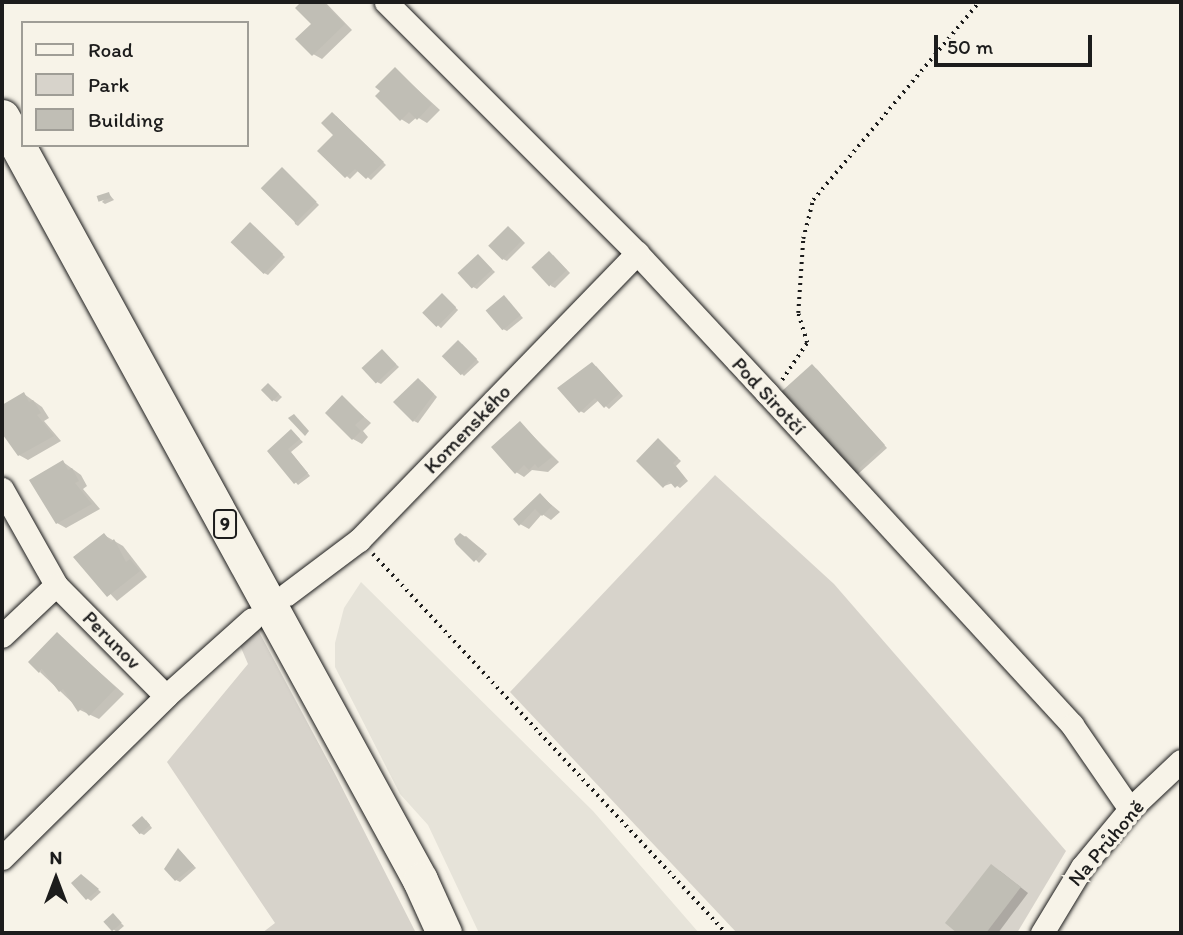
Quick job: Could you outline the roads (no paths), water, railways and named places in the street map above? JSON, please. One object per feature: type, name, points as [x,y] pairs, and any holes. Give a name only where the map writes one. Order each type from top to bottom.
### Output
[{"type":"main road","name":"9","points":[[2,117],[420,880],[444,933]]},
{"type":"street","name":"Pod Sirotčí","points":[[386,2],[637,253],[767,393],[1072,724],[1130,809]]},
{"type":"street","name":"Komenského","points":[[287,594],[359,540],[637,253]]},
{"type":"street","name":"Perunov","points":[[2,489],[56,585],[166,696]]},
{"type":"street","points":[[2,636],[56,585]]},
{"type":"street","points":[[2,858],[166,696],[253,619]]},
{"type":"street","name":"Na Průhoně","points":[[1042,933],[1082,867],[1130,809],[1181,761]]}]
